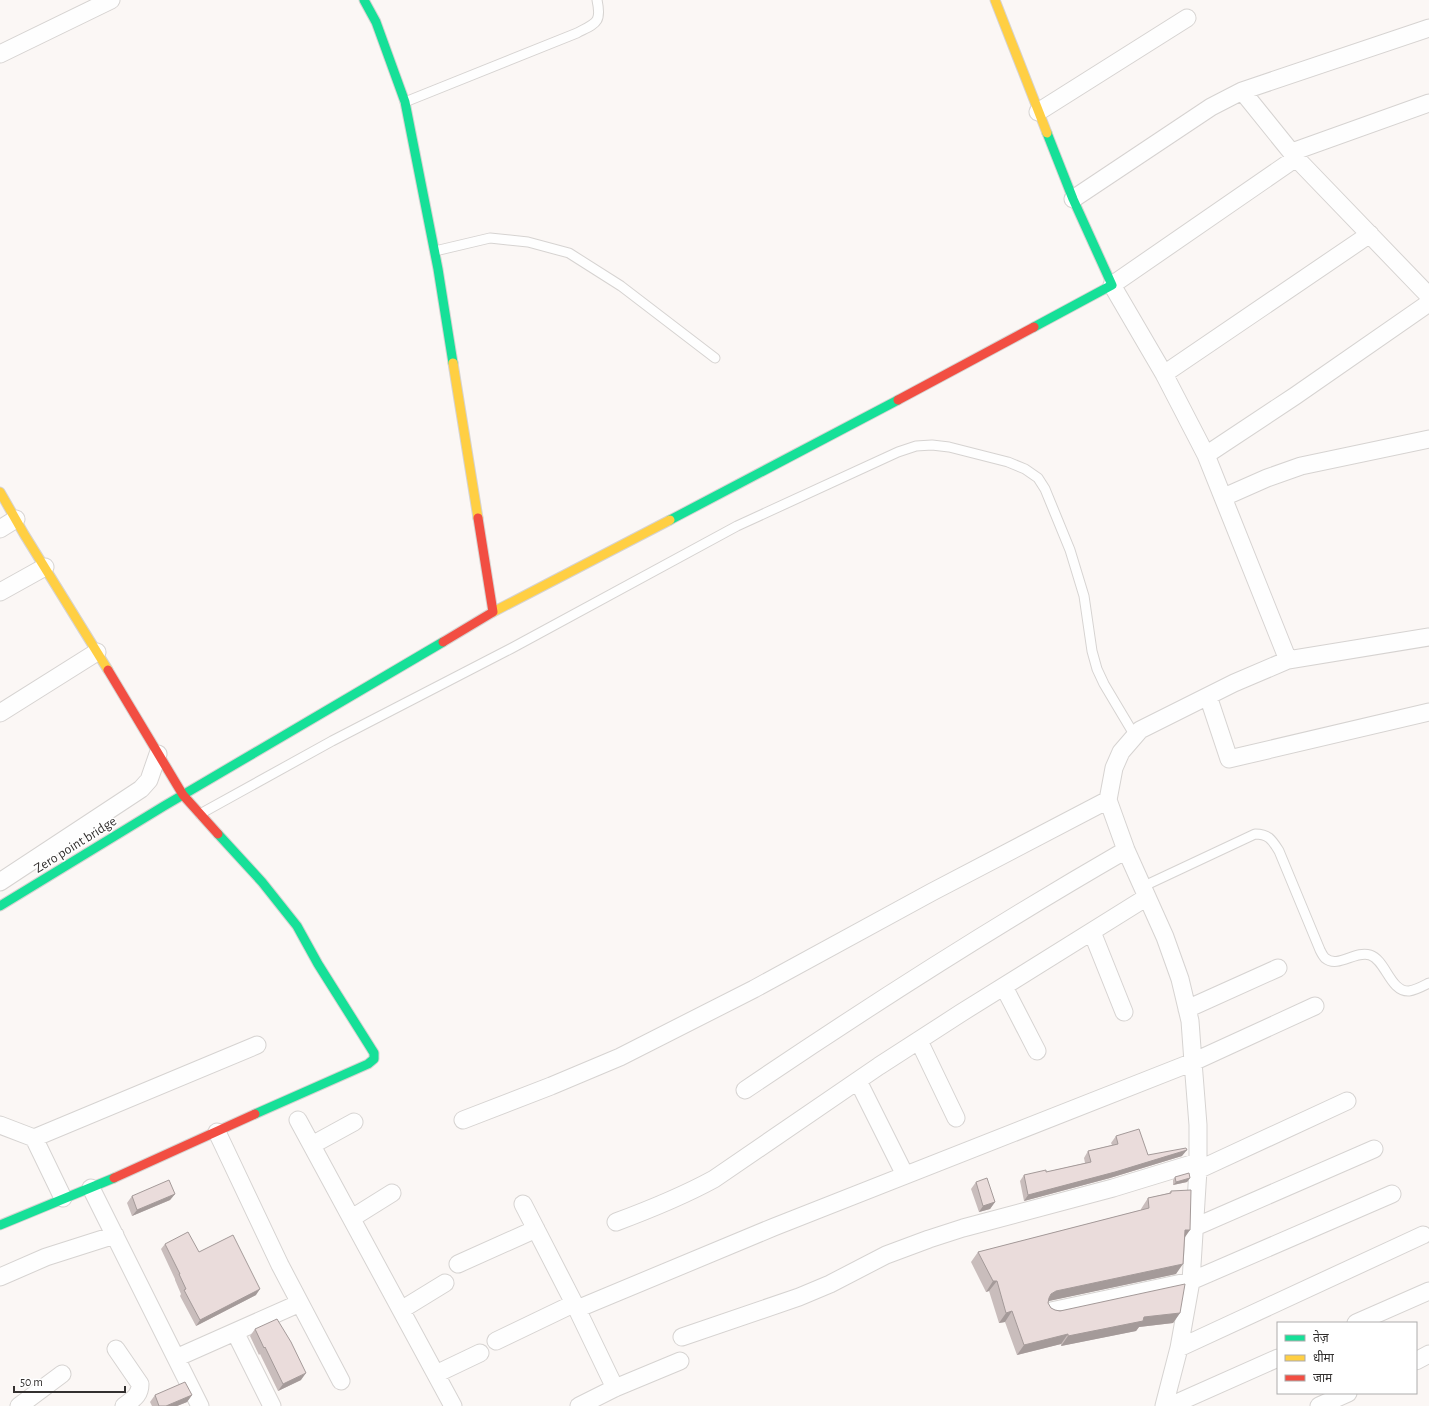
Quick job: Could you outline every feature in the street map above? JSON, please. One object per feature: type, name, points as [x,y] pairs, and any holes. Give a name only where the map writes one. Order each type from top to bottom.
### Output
[{"type":"street","points":[[0,54],[111,0]]},
{"type":"street","points":[[364,0],[376,22],[406,102],[435,250],[493,612]]},
{"type":"street","points":[[995,0],[1072,200],[1112,285],[1164,374],[1206,455],[1288,660]]},
{"type":"street","points":[[1038,112],[1187,18]]},
{"type":"street","points":[[1072,200],[1211,107],[1242,92],[1429,28]]},
{"type":"street","points":[[1242,92],[1294,155],[1370,234],[1427,290]]},
{"type":"street","points":[[1112,285],[1294,155],[1429,104]]},
{"type":"street","points":[[1164,374],[1370,234]]},
{"type":"street","name":"Zero point bridge","points":[[0,906],[182,795],[493,612],[853,424],[1112,285]]},
{"type":"street","points":[[1206,455],[1296,396],[1429,304]]},
{"type":"street","points":[[1224,497],[1267,478],[1301,466],[1429,439]]},
{"type":"street","points":[[0,492],[182,795],[262,882],[298,926],[318,964],[374,1053],[374,1059],[368,1064],[91,1188],[63,1198],[0,1225]]},
{"type":"street","points":[[0,529],[16,519]]},
{"type":"street","points":[[0,592],[45,567]]},
{"type":"street","points":[[1164,1406],[1179,1348],[1191,1281],[1195,1227],[1198,1166],[1198,1125],[1190,1021],[1180,979],[1165,937],[1126,850],[1108,800],[1114,768],[1121,752],[1140,730],[1234,683],[1288,660],[1429,637]]},
{"type":"street","points":[[0,713],[97,652]]},
{"type":"street","points":[[1208,696],[1229,759],[1429,712]]},
{"type":"street","points":[[0,882],[141,789],[149,780],[158,754]]},
{"type":"street","points":[[463,1120],[551,1086],[620,1057],[754,989],[932,892],[1108,800]]},
{"type":"street","points":[[744,1090],[1012,918],[1126,850]]},
{"type":"street","points":[[616,1222],[662,1205],[714,1179],[919,1041],[1092,932],[1144,892]]},
{"type":"street","points":[[1092,932],[1124,1012]]},
{"type":"street","points":[[1187,1009],[1278,968]]},
{"type":"street","points":[[1004,987],[1037,1051]]},
{"type":"street","points":[[496,1340],[575,1306],[1193,1062],[1315,1006]]},
{"type":"street","points":[[919,1041],[956,1118]]},
{"type":"street","points":[[34,1138],[257,1045]]},
{"type":"street","points":[[858,1081],[905,1175]]},
{"type":"street","points":[[682,1337],[799,1297],[830,1284],[886,1255],[929,1239],[963,1228],[1040,1209],[1198,1166],[1347,1101]]},
{"type":"street","points":[[298,1120],[453,1406]]},
{"type":"street","points":[[312,1145],[354,1122]]},
{"type":"street","points":[[0,1125],[34,1138],[63,1198]]},
{"type":"street","points":[[217,1132],[252,1208],[341,1381]]},
{"type":"street","points":[[1195,1227],[1374,1149]]},
{"type":"street","points":[[91,1188],[200,1406]]},
{"type":"street","points":[[352,1218],[392,1193]]},
{"type":"street","points":[[1051,1311],[1191,1281],[1392,1194]]},
{"type":"street","points":[[523,1204],[615,1388]]},
{"type":"street","points":[[458,1264],[536,1229]]},
{"type":"street","points":[[0,1277],[46,1257],[115,1235]]},
{"type":"street","points":[[1179,1348],[1423,1235]]},
{"type":"street","points":[[401,1310],[445,1283]]},
{"type":"street","points":[[1358,1322],[1429,1291]]},
{"type":"street","points":[[176,1358],[300,1303]]},
{"type":"street","points":[[235,1332],[272,1406]]},
{"type":"street","points":[[116,1349],[140,1384],[140,1390],[137,1396],[124,1406]]},
{"type":"street","points":[[436,1374],[480,1353]]},
{"type":"street","points":[[1417,1360],[1429,1354]]},
{"type":"street","points":[[1170,1406],[1277,1358]]},
{"type":"street","points":[[579,1406],[615,1388],[680,1361]]},
{"type":"street","points":[[19,1406],[62,1374]]},
{"type":"street","points":[[1319,1406],[1346,1394]]},
{"type":"lane","points":[[406,102],[578,33],[596,23],[600,13],[598,0]]},
{"type":"lane","points":[[435,250],[490,238],[528,242],[569,253],[621,286],[715,358]]},
{"type":"lane","points":[[200,814],[737,526],[898,452],[916,446],[932,445],[949,447],[1008,462],[1025,469],[1038,478],[1045,489],[1070,550],[1084,596],[1092,651],[1097,669],[1104,684],[1135,736]]},
{"type":"lane","points":[[1144,892],[1255,834],[1264,834],[1272,839],[1279,851],[1320,950],[1325,958],[1332,962],[1343,960],[1359,954],[1368,954],[1377,958],[1393,983],[1401,989],[1409,991],[1429,982]]},
{"type":"building","points":[[1139,1129],[1148,1155],[1186,1148],[1187,1150],[1115,1172],[1028,1195],[1024,1175],[1046,1170],[1046,1172],[1091,1162],[1088,1151],[1118,1144],[1116,1136]]},
{"type":"building","points":[[1189,1173],[1190,1178],[1176,1182],[1175,1177]]},
{"type":"building","points":[[987,1178],[995,1202],[983,1206],[976,1182]]},
{"type":"building","points":[[169,1180],[175,1194],[137,1210],[132,1196]]},
{"type":"building","points":[[1191,1190],[1190,1230],[1185,1230],[1183,1264],[1056,1291],[1051,1294],[1048,1303],[1051,1308],[1060,1311],[1185,1284],[1180,1313],[1144,1317],[1143,1321],[1068,1336],[1068,1334],[1024,1345],[1012,1311],[1006,1313],[997,1281],[993,1281],[978,1252],[1149,1208],[1148,1198],[1171,1193],[1171,1191]]},
{"type":"building","points":[[188,1232],[199,1252],[233,1235],[260,1289],[200,1320],[184,1290],[186,1289],[180,1274],[165,1244]]},
{"type":"building","points":[[277,1319],[291,1342],[306,1373],[283,1384],[255,1329]]},
{"type":"building","points":[[185,1382],[192,1395],[166,1406],[159,1406],[155,1395]]},
{"type":"traffic: fast","points":[[364,0],[376,22],[405,102],[438,269],[453,363]]},
{"type":"traffic: fast","points":[[1034,327],[1112,285],[1073,199],[1047,133]]},
{"type":"traffic: fast","points":[[670,520],[898,400]]},
{"type":"traffic: fast","points":[[0,906],[164,806],[443,642]]},
{"type":"traffic: fast","points":[[218,834],[262,882],[297,926],[318,964],[374,1053],[374,1059],[368,1064],[255,1114]]},
{"type":"traffic: fast","points":[[0,1225],[114,1178]]},
{"type":"traffic: slow","points":[[995,0],[1047,133]]},
{"type":"traffic: slow","points":[[453,363],[478,518]]},
{"type":"traffic: slow","points":[[0,492],[24,534],[108,670]]},
{"type":"traffic: slow","points":[[493,612],[670,520]]},
{"type":"traffic: jam","points":[[898,400],[1034,327]]},
{"type":"traffic: jam","points":[[443,642],[493,612],[478,518]]},
{"type":"traffic: jam","points":[[108,670],[183,795],[218,834]]},
{"type":"traffic: jam","points":[[114,1178],[255,1114]]}]
